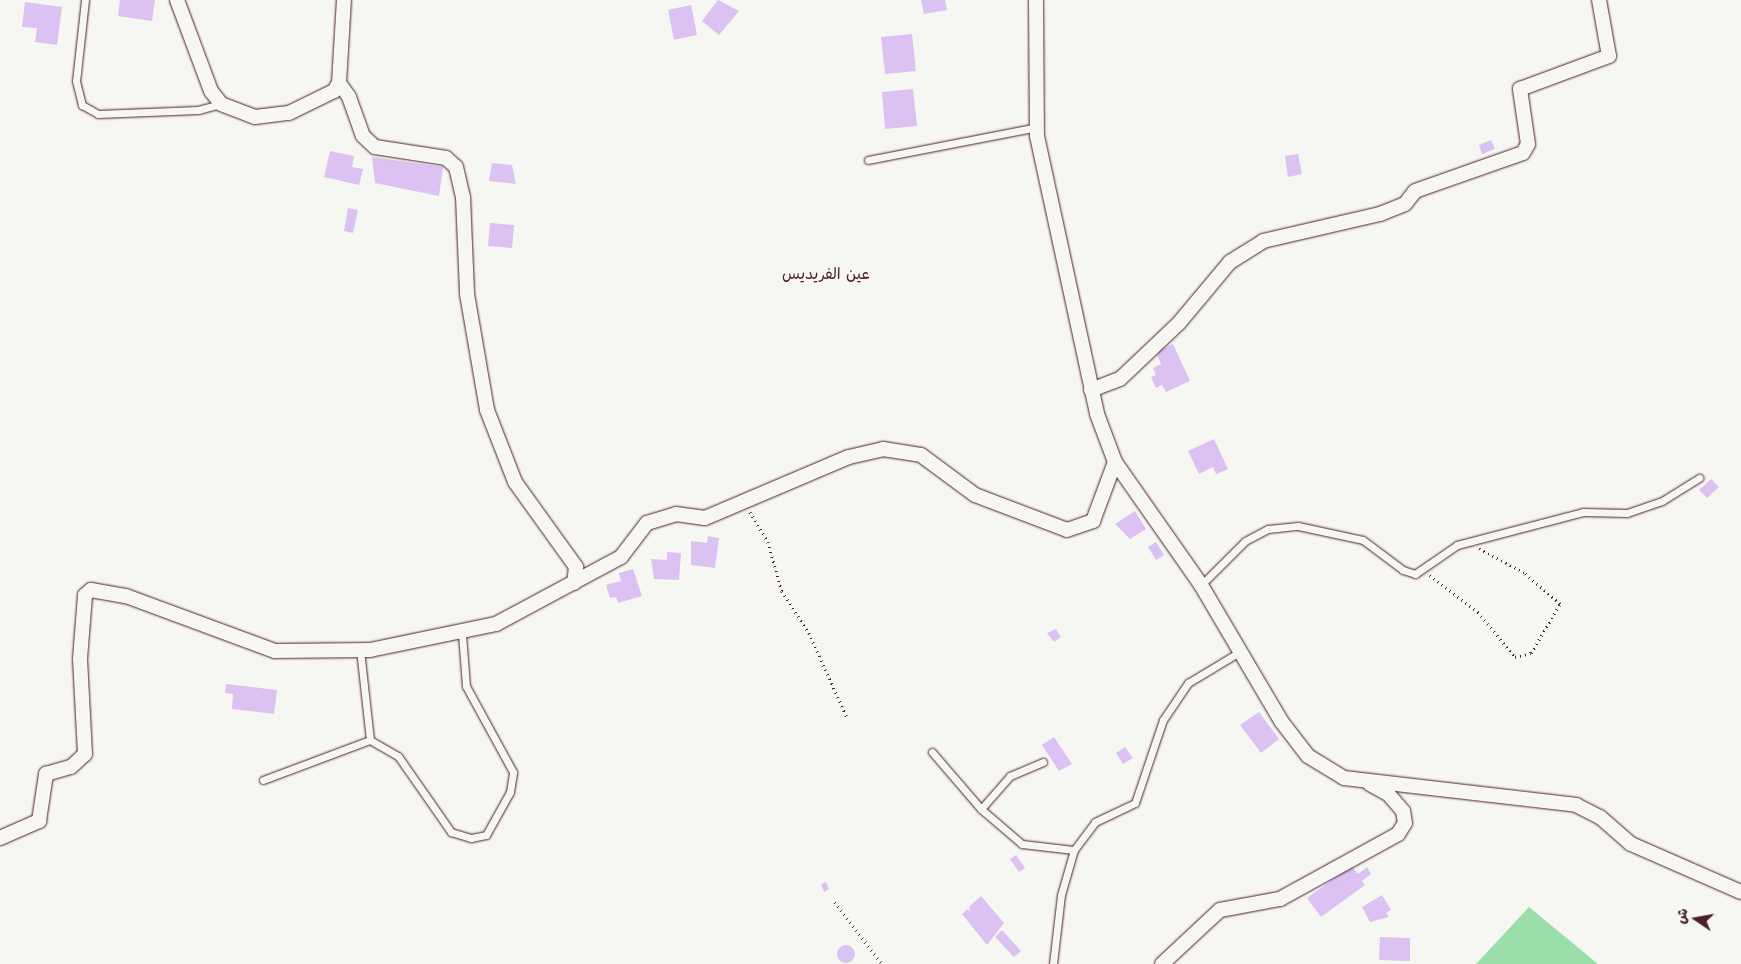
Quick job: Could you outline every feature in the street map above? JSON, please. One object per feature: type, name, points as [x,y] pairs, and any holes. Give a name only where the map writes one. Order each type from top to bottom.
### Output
[{"type":"street","points":[[177,0],[200,70],[221,104],[240,115],[272,116],[331,93],[339,83],[344,0]]},
{"type":"street","points":[[1036,0],[1037,127],[1045,184],[1091,390],[1115,462],[1201,585],[1243,650],[1281,721],[1308,756],[1327,771],[1364,782],[1388,794],[1403,811],[1405,823],[1398,834],[1280,899],[1220,910],[1162,964]]},
{"type":"street","points":[[1091,390],[1120,379],[1180,323],[1230,262],[1263,241],[1380,214],[1405,204],[1415,191],[1523,153],[1528,144],[1520,89],[1608,56],[1599,0]]},
{"type":"street","points":[[339,83],[349,97],[363,136],[375,147],[446,158],[456,167],[463,197],[467,294],[487,410],[515,482],[576,567],[574,582]]},
{"type":"street","points":[[0,838],[39,821],[46,774],[71,767],[85,754],[81,651],[85,595],[91,590],[126,596],[276,651],[360,650],[462,634],[496,624],[621,557],[647,523],[676,514],[704,518],[849,457],[883,449],[921,455],[975,495],[1067,530],[1093,521],[1115,462]]},
{"type":"street","points":[[1364,782],[1576,805],[1600,816],[1631,844],[1741,892]]},
{"type":"lane","points":[[85,0],[76,73],[82,106],[98,114],[198,110],[221,104]]},
{"type":"lane","points":[[868,160],[1037,127]]},
{"type":"lane","points":[[1201,585],[1245,541],[1268,529],[1298,526],[1364,540],[1403,570],[1415,574],[1425,570],[1466,543],[1584,512],[1627,513],[1662,501],[1700,478]]},
{"type":"lane","points":[[370,740],[398,756],[451,832],[470,838],[486,835],[510,792],[513,772],[466,686],[462,634]]},
{"type":"lane","points":[[360,650],[370,740]]},
{"type":"lane","points":[[1053,964],[1061,895],[1074,850],[1096,822],[1135,803],[1164,720],[1188,683],[1243,650]]},
{"type":"lane","points":[[263,780],[370,740]]},
{"type":"lane","points":[[932,752],[981,809],[1022,844],[1074,850]]},
{"type":"lane","points":[[981,809],[1010,776],[1043,762]]},
{"type":"path","points":[[745,502],[768,542],[782,591],[809,633],[847,718]]},
{"type":"path","points":[[1425,570],[1478,612],[1515,657],[1531,653],[1560,604],[1524,573],[1466,543]]},
{"type":"path","points":[[834,902],[882,964]]},
{"type":"green space","points":[[1529,907],[1598,964],[1476,964]]},
{"type":"building","points":[[120,0],[155,0],[152,21],[118,16]]},
{"type":"building","points":[[718,0],[739,11],[719,35],[702,21]]},
{"type":"building","points":[[921,0],[945,0],[947,10],[924,14]]},
{"type":"building","points":[[25,2],[62,7],[57,45],[35,42],[37,28],[22,27]]},
{"type":"building","points":[[691,5],[697,35],[674,40],[668,10]]},
{"type":"building","points":[[912,34],[916,71],[885,74],[881,37]]},
{"type":"building","points":[[913,89],[917,126],[885,129],[882,92]]},
{"type":"building","points":[[1491,140],[1495,149],[1482,154],[1479,145]]},
{"type":"building","points":[[330,151],[354,156],[352,167],[363,169],[359,185],[324,177]]},
{"type":"building","points":[[1298,154],[1302,174],[1288,177],[1285,156]]},
{"type":"building","points":[[372,157],[443,167],[439,196],[375,183]]},
{"type":"building","points":[[492,163],[512,165],[516,184],[489,181]]},
{"type":"building","points":[[348,208],[358,210],[353,233],[344,231]]},
{"type":"building","points":[[490,223],[514,225],[512,248],[488,246]]},
{"type":"building","points":[[1173,344],[1190,381],[1166,392],[1162,385],[1156,388],[1151,377],[1156,375],[1153,368],[1161,364],[1156,352]]},
{"type":"building","points":[[1214,439],[1228,469],[1216,474],[1213,467],[1199,474],[1188,451]]},
{"type":"building","points":[[1711,479],[1719,487],[1707,498],[1699,490]]},
{"type":"building","points":[[1135,511],[1146,529],[1130,539],[1115,524]]},
{"type":"building","points":[[708,536],[719,538],[715,568],[691,565],[691,541],[707,543]]},
{"type":"building","points":[[1156,542],[1164,555],[1156,560],[1148,547]]},
{"type":"building","points":[[667,552],[681,553],[679,580],[654,579],[651,559],[667,560]]},
{"type":"building","points":[[633,569],[642,596],[618,603],[616,597],[610,598],[606,585],[621,581],[619,573]]},
{"type":"building","points":[[1056,629],[1061,637],[1054,642],[1047,633]]},
{"type":"building","points":[[226,684],[277,690],[274,714],[232,709],[233,694],[225,693]]},
{"type":"building","points":[[1259,712],[1279,739],[1261,753],[1240,725]]},
{"type":"building","points":[[1054,737],[1072,764],[1059,771],[1042,745]]},
{"type":"building","points":[[1125,747],[1133,758],[1123,764],[1116,753]]},
{"type":"building","points":[[1016,855],[1025,868],[1019,872],[1010,859]]},
{"type":"building","points":[[1352,866],[1358,874],[1367,867],[1371,874],[1362,881],[1365,885],[1321,917],[1307,898]]},
{"type":"building","points":[[826,882],[829,889],[824,892],[821,884]]},
{"type":"building","points":[[1382,895],[1391,910],[1386,913],[1389,917],[1370,922],[1362,907]]},
{"type":"building","points":[[981,896],[1004,923],[987,945],[962,914],[968,909],[971,913],[969,907]]},
{"type":"building","points":[[1002,930],[1021,951],[1014,957],[995,937]]},
{"type":"building","points":[[1380,937],[1410,938],[1410,961],[1379,960]]},
{"type":"building","points":[[846,945],[852,948],[855,954],[852,960],[846,963],[840,960],[837,954],[840,948]]},
{"type":"district","name":"عين الفريديس","points":[[826,273]]}]
